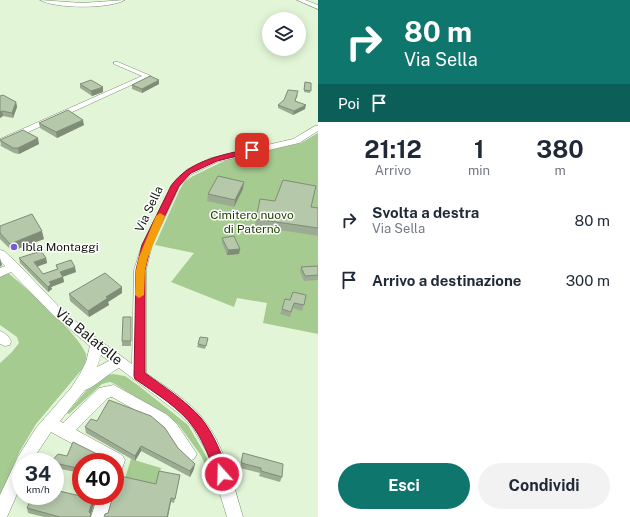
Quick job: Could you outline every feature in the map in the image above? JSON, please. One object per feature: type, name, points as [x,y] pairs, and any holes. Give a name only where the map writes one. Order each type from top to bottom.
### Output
[{"type":"street","points":[[43,0],[80,5],[102,4],[122,0]]},
{"type":"street","points":[[300,0],[318,7]]},
{"type":"street","points":[[0,142],[148,76],[116,63]]},
{"type":"street","name":"Via Sella","points":[[139,376],[140,270],[147,245],[175,186],[189,172],[214,160],[240,152],[296,141],[318,128]]},
{"type":"street","name":"Via Balatelle","points":[[0,254],[57,312],[97,345],[182,408],[198,423],[214,452],[236,517]]},
{"type":"street","points":[[0,273],[13,266]]},
{"type":"street","points":[[29,453],[49,423],[89,372],[96,354],[97,345]]},
{"type":"street","points":[[70,398],[96,375],[120,361]]},
{"type":"street","points":[[64,432],[104,392],[109,390],[114,391],[161,419],[171,428],[189,454]]},
{"type":"street","points":[[49,423],[104,453]]},
{"type":"street","points":[[11,517],[0,514],[12,487]]},
{"type":"street","points":[[99,517],[103,505]]},
{"type":"green space","name":"Cimitero nuovo di Paternò","points":[[318,133],[318,334],[263,323],[267,303],[237,298],[234,307],[171,282],[194,253],[155,245],[185,181],[232,158],[301,143]]},
{"type":"green space","points":[[7,272],[38,299],[81,345],[86,354],[86,361],[83,368],[36,424],[19,453],[12,453],[12,469],[0,496],[0,363],[19,343],[17,337],[0,325],[0,276]]},
{"type":"green space","points":[[113,374],[125,376],[188,425],[206,456],[216,486],[200,454],[178,424],[115,384],[110,382],[102,384],[69,414],[67,413],[98,377]]},
{"type":"green space","points":[[131,459],[161,468],[156,488],[124,482]]},
{"type":"building","points":[[150,76],[159,80],[142,89],[132,85]]},
{"type":"building","points":[[91,80],[103,87],[91,91],[80,84]]},
{"type":"building","points":[[305,82],[311,83],[311,91],[304,90]]},
{"type":"building","points":[[288,90],[298,91],[295,101],[306,105],[294,111],[278,105],[284,100]]},
{"type":"building","points":[[3,95],[16,102],[12,113],[0,112],[0,96]]},
{"type":"building","points":[[68,110],[83,120],[56,132],[39,123]]},
{"type":"building","points":[[23,130],[38,138],[18,148],[13,148],[0,140]]},
{"type":"building","points":[[218,176],[244,182],[235,200],[208,194]]},
{"type":"building","points":[[283,180],[316,186],[311,207],[318,208],[318,228],[256,219],[260,199],[275,201]]},
{"type":"building","points":[[32,214],[42,231],[10,244],[0,233],[0,226]]},
{"type":"building","points":[[234,236],[240,249],[228,250],[222,238]]},
{"type":"building","points":[[41,251],[46,258],[34,262],[43,274],[58,269],[56,265],[71,260],[75,267],[60,272],[63,277],[49,282],[51,284],[48,287],[19,258]]},
{"type":"building","points":[[318,266],[318,275],[305,276],[301,267]]},
{"type":"building","points":[[105,273],[122,287],[88,311],[69,294]]},
{"type":"building","points":[[293,292],[306,295],[304,305],[294,303],[291,312],[282,309],[285,299],[290,300]]},
{"type":"building","points":[[123,317],[131,317],[131,341],[122,341]]},
{"type":"building","points":[[200,337],[208,338],[206,346],[198,344]]},
{"type":"building","points":[[109,400],[151,416],[165,428],[178,448],[195,464],[190,471],[141,446],[135,456],[85,427],[91,419],[97,421]]},
{"type":"building","points":[[73,442],[95,453],[72,453],[72,467],[64,465],[64,455],[67,456]]},
{"type":"building","points":[[243,453],[283,464],[282,477],[261,471],[261,468],[241,463]]},
{"type":"building","points":[[159,471],[180,475],[175,499],[171,498],[167,517],[104,517],[105,514],[108,513],[110,505],[124,505],[124,477],[156,484]]},
{"type":"building","points":[[64,492],[72,494],[72,505],[91,505],[89,512],[91,514],[90,517],[60,517],[27,508],[28,505],[64,505]]},
{"type":"slow traffic","points":[[139,295],[140,270],[143,257],[160,216]]},
{"type":"place","name":"Ibla Montaggi","points":[[14,247]]},
{"type":"route","points":[[222,474],[214,452],[198,423],[182,408],[139,376],[140,270],[152,232],[179,180],[195,168],[214,160],[224,156],[252,150]]}]
